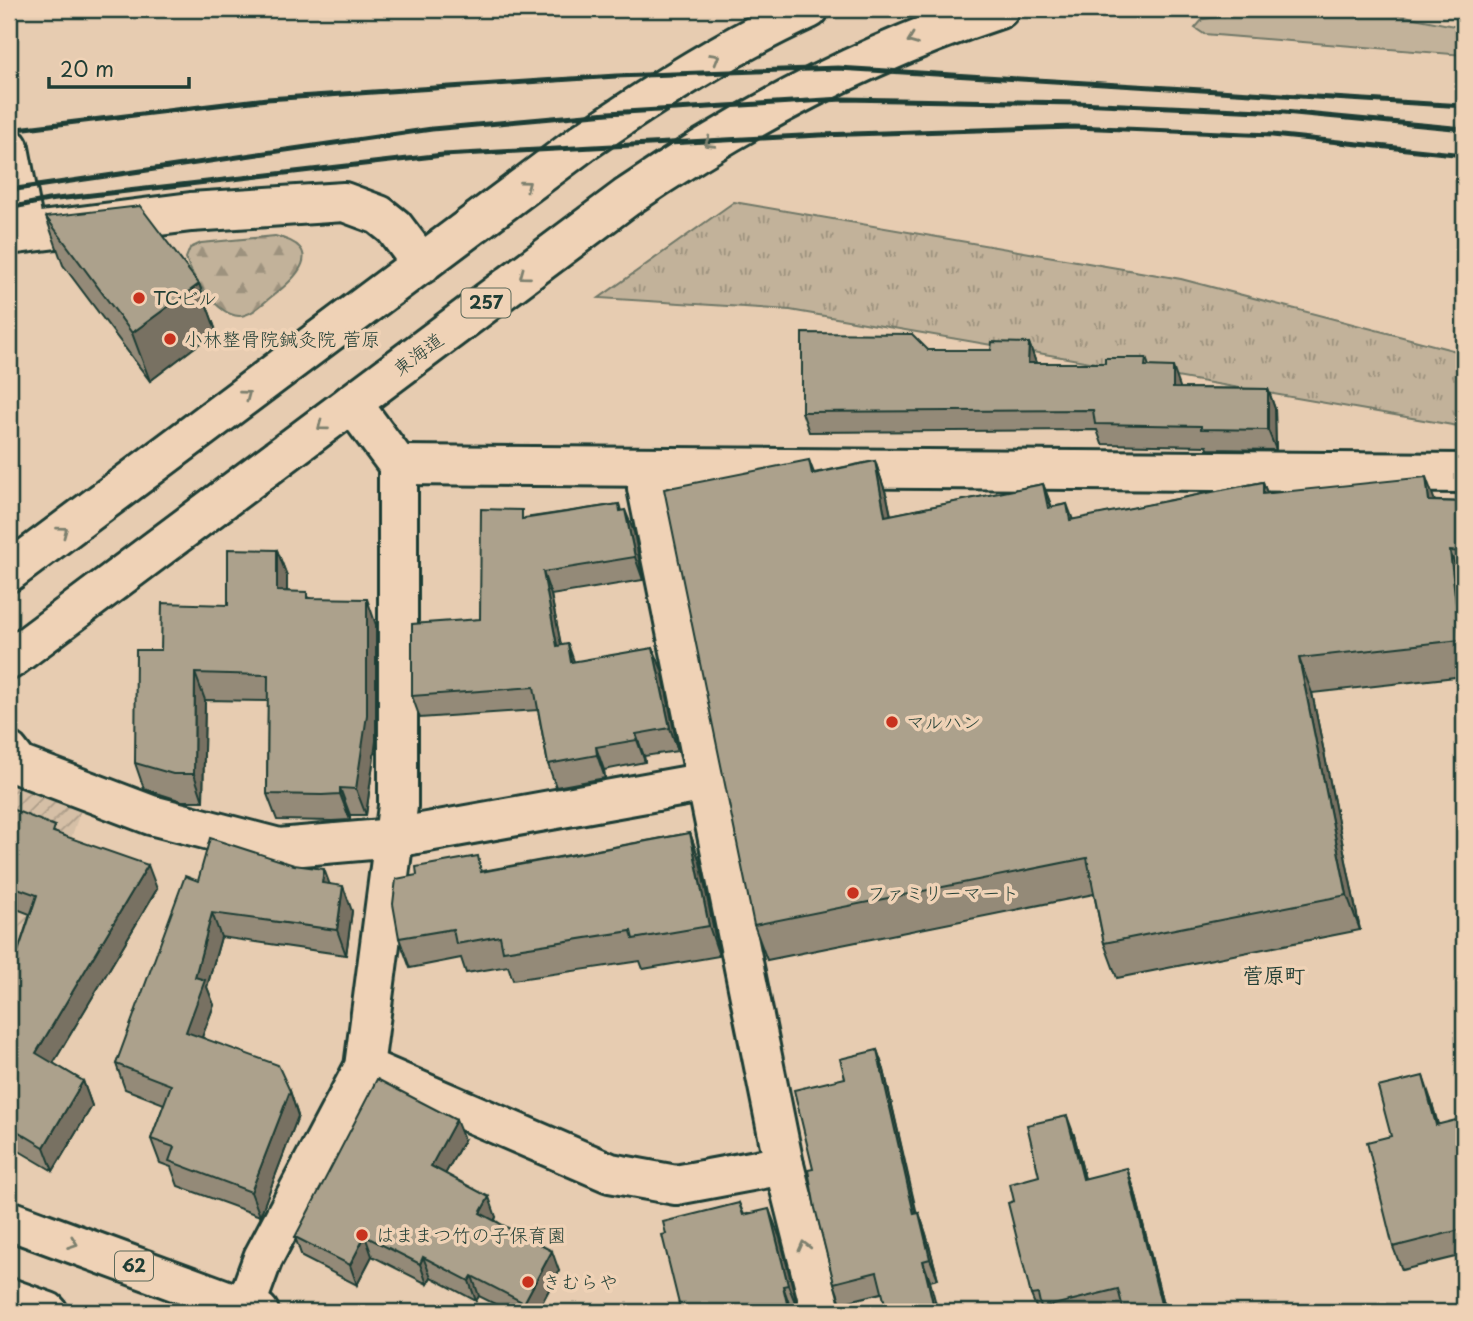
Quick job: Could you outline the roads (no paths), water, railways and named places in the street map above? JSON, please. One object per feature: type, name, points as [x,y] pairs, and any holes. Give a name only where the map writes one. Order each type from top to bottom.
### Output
[{"type":"main road","points":[[9,572],[650,96],[718,56],[809,9]]},
{"type":"main road","name":"東海道","points":[[9,660],[626,198],[689,155],[819,82],[887,50],[999,9]]},
{"type":"main road","points":[[9,148],[17,233],[191,212],[344,202],[362,206],[379,215],[394,227],[422,264]]},
{"type":"main road","points":[[253,1310],[263,1258],[364,1067],[398,806],[398,465],[352,403]]},
{"type":"main road","points":[[398,465],[1464,473]]},
{"type":"main road","points":[[648,467],[648,488],[784,1165],[821,1312]]},
{"type":"main road","points":[[9,752],[19,765],[151,815],[279,848],[394,838],[707,782]]},
{"type":"main road","points":[[364,1067],[610,1173],[676,1185],[784,1165]]},
{"type":"main road","name":"62","points":[[9,1220],[253,1310]]},
{"type":"main road","points":[[9,1298],[48,1312]]},
{"type":"railway","points":[[9,130],[267,99],[616,76],[838,68],[1464,106]]},
{"type":"railway","points":[[9,190],[432,129],[608,113],[843,99],[1077,103],[1284,112],[1464,129]]},
{"type":"railway","points":[[9,208],[48,200],[443,155],[820,135],[1074,127],[1272,135],[1464,155]]},
{"type":"place","name":"TCビル","points":[[139,298]]},
{"type":"place","name":"小林整骨院鍼灸院 菅原","points":[[170,339]]},
{"type":"place","name":"マルハン","points":[[892,722]]},
{"type":"place","name":"ファミリーマート","points":[[853,893]]},
{"type":"place","name":"はままつ竹の子保育園","points":[[362,1235]]},
{"type":"place","name":"きむらや","points":[[528,1282]]},
{"type":"district","name":"菅原町","points":[[1274,976]]}]
